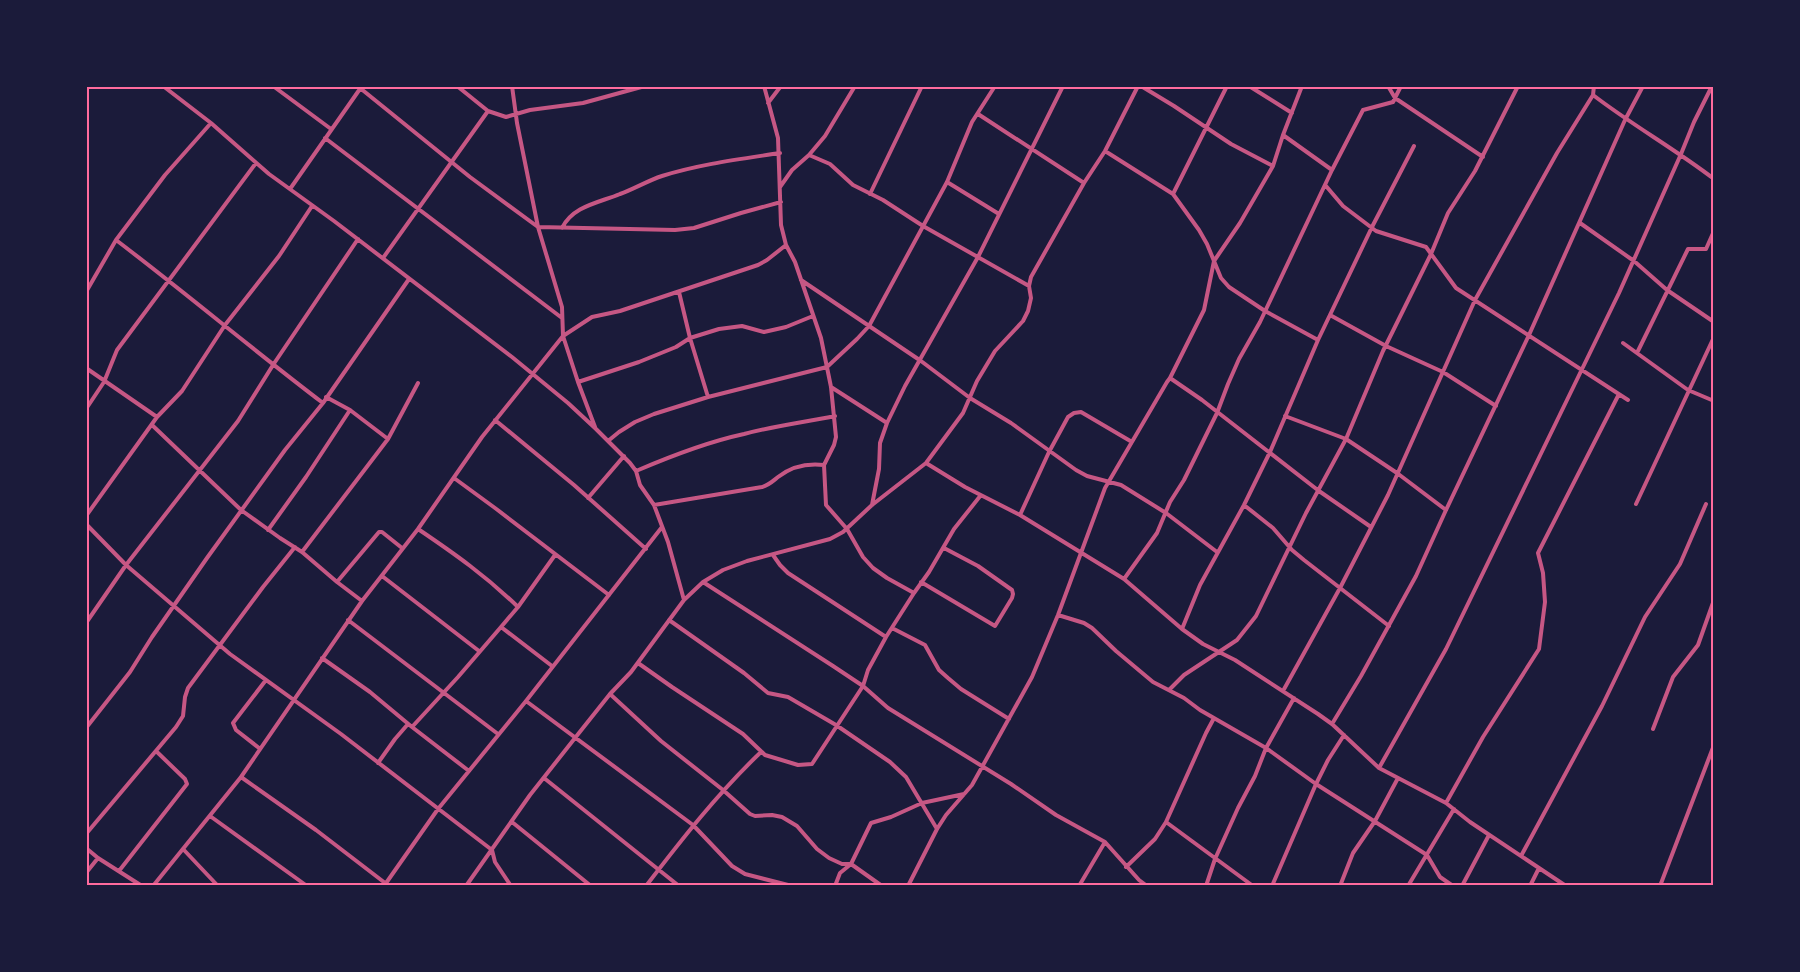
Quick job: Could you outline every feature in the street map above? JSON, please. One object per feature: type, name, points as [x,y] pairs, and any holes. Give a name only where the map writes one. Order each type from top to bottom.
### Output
[{"type":"street","points":[[163,86],[211,123],[256,163],[512,357],[568,403],[624,456],[636,471],[640,485],[654,505],[674,560],[684,600]]},
{"type":"street","points":[[273,86],[331,129]]},
{"type":"street","points":[[457,86],[488,111],[506,117],[530,110],[584,103],[645,86]]},
{"type":"street","points":[[512,86],[538,227],[562,307],[563,336],[596,429]]},
{"type":"street","points":[[764,86],[778,138],[782,225],[786,245],[793,257],[820,338],[831,387],[836,437],[824,465],[826,505],[847,529],[863,557],[873,568],[914,593]]},
{"type":"street","points":[[768,102],[781,86]]},
{"type":"street","points":[[780,187],[792,170],[809,155],[824,136],[855,86]]},
{"type":"street","points":[[870,194],[922,86]]},
{"type":"street","points":[[608,441],[635,422],[654,414],[708,397],[827,368],[869,326],[947,182],[959,158],[968,131],[995,86]]},
{"type":"street","points":[[872,505],[879,469],[880,443],[887,423],[978,257],[1063,86]]},
{"type":"street","points":[[466,886],[574,738],[638,663],[684,600],[703,582],[723,570],[830,539],[847,529],[872,505],[926,463],[959,419],[976,381],[996,351],[1023,321],[1031,298],[1029,286],[1034,270],[1084,183],[1105,151],[1139,86],[1231,144],[1274,166]]},
{"type":"street","points":[[1173,194],[1227,86]]},
{"type":"street","points":[[1249,86],[1292,113]]},
{"type":"street","points":[[908,886],[937,829],[946,815],[972,785],[1041,657],[1109,480],[1170,378],[1204,310],[1214,261],[1240,223],[1274,166],[1283,134],[1302,86]]},
{"type":"street","points":[[1388,86],[1395,98],[1482,157]]},
{"type":"street","points":[[1124,579],[1157,533],[1170,502],[1184,480],[1217,413],[1228,384],[1362,110],[1393,102],[1401,86]]},
{"type":"street","points":[[1169,690],[1184,674],[1203,660],[1237,640],[1256,616],[1306,513],[1346,439],[1386,346],[1431,254],[1448,213],[1475,171],[1518,86]]},
{"type":"street","points":[[1283,691],[1371,528],[1475,300],[1557,153],[1593,95],[1594,86]]},
{"type":"street","points":[[1332,724],[1416,576],[1529,335],[1625,120],[1643,86]]},
{"type":"street","points":[[1379,768],[1446,649],[1634,261],[1694,122],[1712,86]]},
{"type":"street","points":[[290,189],[361,87],[470,177],[538,227],[651,230],[694,228],[741,212],[781,202]]},
{"type":"street","points":[[1593,95],[1625,120],[1681,154],[1714,179]]},
{"type":"street","points":[[383,258],[488,111]]},
{"type":"street","points":[[978,114],[1084,183]]},
{"type":"street","points":[[86,292],[116,240],[165,175],[211,123]]},
{"type":"street","points":[[1283,134],[1332,170]]},
{"type":"street","points":[[325,138],[562,318]]},
{"type":"street","points":[[1182,629],[1200,585],[1244,505],[1270,452],[1318,340],[1372,227],[1414,146]]},
{"type":"street","points":[[1105,151],[1173,194],[1199,230],[1221,278],[1228,287],[1265,311],[1318,340]]},
{"type":"street","points":[[562,228],[571,215],[582,208],[622,194],[648,181],[684,170],[780,153]]},
{"type":"street","points":[[809,155],[830,164],[853,185],[1029,286]]},
{"type":"street","points":[[86,409],[104,382],[117,350],[256,163]]},
{"type":"street","points":[[947,182],[999,214]]},
{"type":"street","points":[[1326,186],[1343,206],[1376,231],[1426,247],[1456,288],[1628,400]]},
{"type":"street","points":[[86,516],[157,417],[182,391],[225,325],[279,256],[312,206]]},
{"type":"street","points":[[1580,223],[1634,261],[1667,290],[1714,322]]},
{"type":"street","points":[[1637,353],[1688,249],[1706,249],[1714,231]]},
{"type":"street","points":[[86,623],[126,565],[238,421],[273,365],[358,239]]},
{"type":"street","points":[[116,240],[323,403]]},
{"type":"street","points":[[153,886],[241,777],[348,620],[418,529],[495,420],[563,336],[592,317],[615,313],[758,265],[786,245]]},
{"type":"street","points":[[86,728],[130,672],[173,606],[285,450],[323,403],[409,279]]},
{"type":"street","points":[[800,279],[921,361],[970,398],[1011,424],[1049,452],[1088,476],[1109,480],[1121,485],[1166,513],[1217,552]]},
{"type":"street","points":[[680,292],[690,338],[708,397]]},
{"type":"street","points":[[1330,315],[1386,346],[1442,372],[1496,406]]},
{"type":"street","points":[[578,382],[639,362],[676,347],[690,338],[718,329],[745,326],[764,332],[786,327],[813,316]]},
{"type":"street","points":[[1636,504],[1714,337]]},
{"type":"street","points":[[1623,343],[1688,390],[1714,401]]},
{"type":"street","points":[[86,368],[157,417]]},
{"type":"street","points":[[1170,378],[1202,400],[1319,491],[1371,528]]},
{"type":"street","points":[[302,552],[388,439],[418,383]]},
{"type":"street","points":[[831,387],[887,423]]},
{"type":"street","points":[[1446,803],[1483,737],[1539,649],[1545,602],[1543,573],[1538,553],[1619,394]]},
{"type":"street","points":[[326,397],[350,410],[388,439]]},
{"type":"street","points":[[268,530],[350,410]]},
{"type":"street","points":[[1020,515],[1049,452],[1068,417],[1074,413],[1081,412],[1132,442]]},
{"type":"street","points":[[636,471],[726,438],[835,416]]},
{"type":"street","points":[[1285,416],[1346,439],[1397,473],[1446,510]]},
{"type":"street","points":[[495,420],[646,549]]},
{"type":"street","points":[[152,425],[242,510],[302,552],[362,601]]},
{"type":"street","points":[[588,498],[624,456]]},
{"type":"street","points":[[926,463],[965,487],[1020,515],[1124,579],[1182,629],[1203,644],[1236,660],[1332,724],[1379,768],[1446,803],[1489,835],[1566,886]]},
{"type":"street","points":[[654,505],[762,487],[770,484],[783,473],[799,466],[810,464],[824,465]]},
{"type":"street","points":[[454,478],[609,595]]},
{"type":"street","points":[[638,663],[743,734],[761,752],[791,764],[806,766],[812,764],[862,686],[868,670],[886,637],[944,548],[954,529],[982,495]]},
{"type":"street","points":[[1521,856],[1602,706],[1645,617],[1680,564],[1706,504]]},
{"type":"street","points":[[1244,505],[1273,528],[1290,547],[1316,570],[1388,626]]},
{"type":"street","points":[[86,524],[126,565],[221,645],[492,850],[495,862],[511,886]]},
{"type":"street","points":[[241,777],[316,830],[387,885],[438,809],[526,701],[662,527]]},
{"type":"street","points":[[418,529],[494,583],[518,607]]},
{"type":"street","points":[[338,582],[376,533],[382,532],[402,548]]},
{"type":"street","points":[[86,834],[183,716],[188,688],[295,547]]},
{"type":"street","points":[[921,582],[994,626],[1003,614],[1014,594],[1012,590],[978,566],[944,548]]},
{"type":"street","points":[[378,763],[395,739],[470,665],[479,651],[518,607],[555,555]]},
{"type":"street","points":[[773,555],[788,573],[886,637]]},
{"type":"street","points":[[382,576],[479,651]]},
{"type":"street","points":[[703,582],[862,686],[888,708],[982,766],[1056,815],[1105,842],[1139,880],[1148,886]]},
{"type":"street","points":[[1654,730],[1673,677],[1698,645],[1714,600]]},
{"type":"street","points":[[1058,615],[1084,623],[1092,628],[1153,682],[1184,698],[1266,748],[1316,784],[1427,855],[1440,877],[1453,886]]},
{"type":"street","points":[[348,620],[498,734]]},
{"type":"street","points":[[669,620],[768,692],[788,697],[836,725],[890,762],[906,777],[937,829]]},
{"type":"street","points":[[501,627],[552,666]]},
{"type":"street","points":[[892,628],[926,645],[939,670],[961,689],[1009,719]]},
{"type":"street","points":[[322,658],[370,692],[469,771]]},
{"type":"street","points":[[259,748],[236,730],[233,723],[266,680]]},
{"type":"street","points":[[610,694],[661,741],[750,814],[755,816],[772,815],[782,817],[797,826],[829,858],[842,864],[851,864],[882,886]]},
{"type":"street","points":[[1206,886],[1215,859],[1255,776],[1266,748],[1294,698]]},
{"type":"street","points":[[526,701],[693,825],[732,866],[745,874],[792,886]]},
{"type":"street","points":[[1126,866],[1154,839],[1166,822],[1214,718]]},
{"type":"street","points":[[1272,886],[1316,784],[1344,735]]},
{"type":"street","points":[[1660,886],[1714,745]]},
{"type":"street","points":[[119,871],[187,784],[185,778],[156,751]]},
{"type":"street","points":[[646,886],[693,825],[723,790],[761,752]]},
{"type":"street","points":[[544,778],[679,886]]},
{"type":"street","points":[[1340,886],[1353,853],[1375,821],[1398,778]]},
{"type":"street","points":[[835,886],[840,873],[851,864],[871,823],[891,817],[922,803],[964,794]]},
{"type":"street","points":[[1408,886],[1454,809]]},
{"type":"street","points":[[210,816],[307,886]]},
{"type":"street","points":[[512,822],[591,886]]},
{"type":"street","points":[[1166,822],[1253,886]]},
{"type":"street","points":[[1462,886],[1489,835]]},
{"type":"street","points":[[1079,886],[1105,842]]},
{"type":"street","points":[[86,848],[98,858],[142,886]]},
{"type":"street","points":[[183,849],[218,886]]},
{"type":"street","points":[[86,873],[98,858]]},
{"type":"street","points":[[1530,886],[1539,868]]}]
